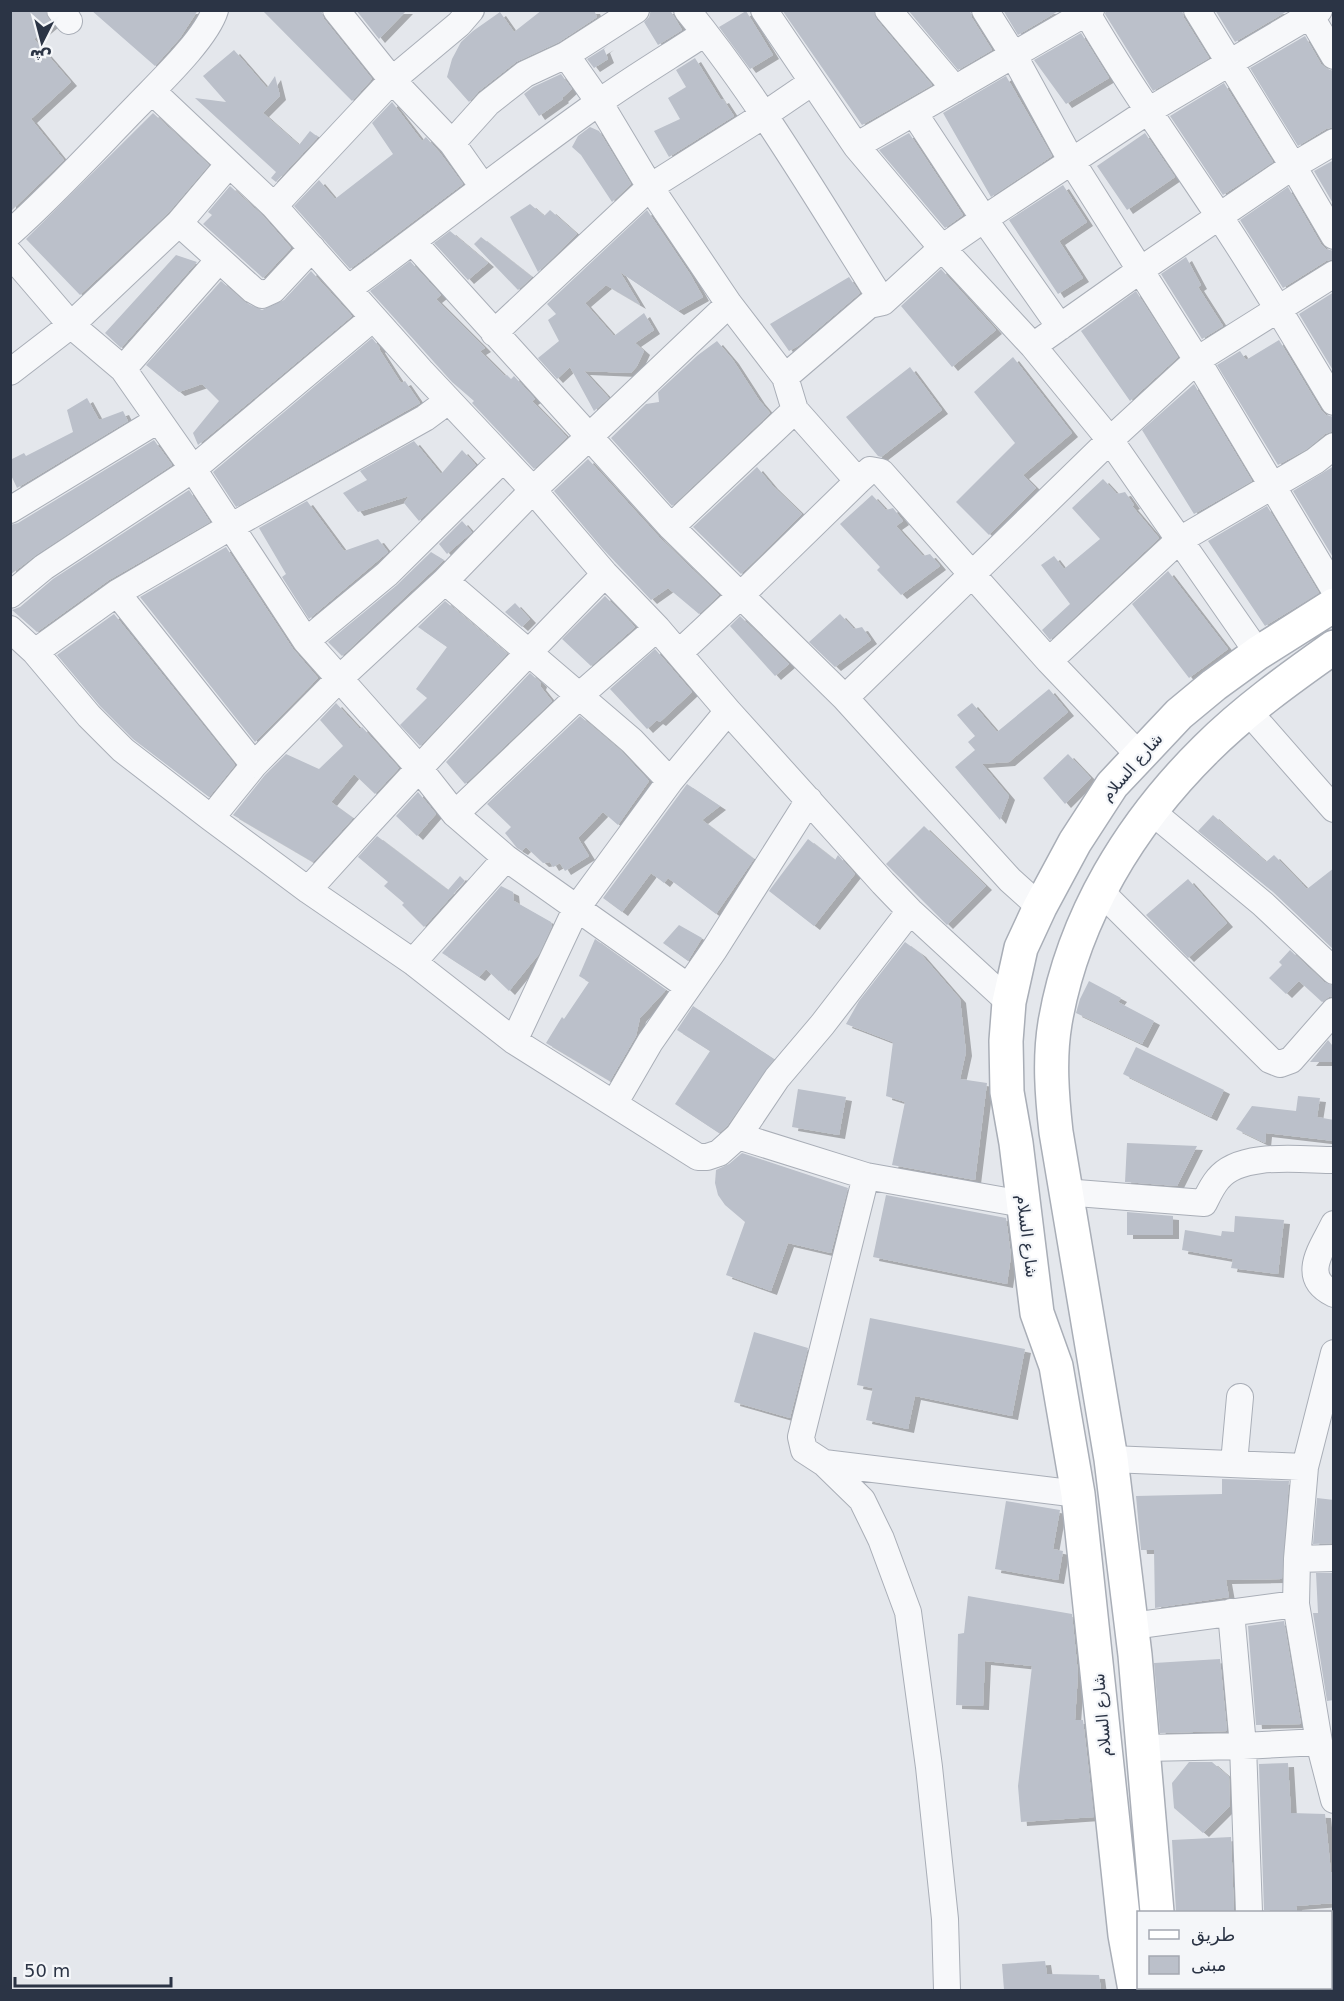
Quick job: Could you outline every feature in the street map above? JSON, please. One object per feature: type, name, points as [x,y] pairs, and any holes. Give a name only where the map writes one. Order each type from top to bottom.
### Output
[{"type":"street","points":[[10,233],[49,198],[152,91],[192,45],[215,10]]},
{"type":"street","points":[[336,10],[392,80],[452,143],[483,187]]},
{"type":"street","points":[[274,206],[392,80],[459,24],[471,10]]},
{"type":"street","points":[[452,143],[488,103],[525,74],[566,55],[636,10]]},
{"type":"street","points":[[687,10],[764,115],[883,302]]},
{"type":"street","points":[[764,10],[811,83],[856,146],[942,248],[1033,346],[1110,440],[1258,653]]},
{"type":"street","points":[[888,10],[955,89]]},
{"type":"street","points":[[985,10],[1014,56],[1072,162],[1197,360],[1334,589]]},
{"type":"street","points":[[1197,10],[1334,236]]},
{"type":"street","points":[[856,146],[1014,56],[1087,11],[1148,111],[1279,309],[1334,402]]},
{"type":"street","points":[[785,377],[869,305],[883,302],[942,248],[1148,111],[1229,65],[1312,12],[1334,56]]},
{"type":"street","points":[[348,289],[599,102],[705,33]]},
{"type":"street","points":[[566,55],[599,102],[650,187],[729,304],[785,377],[795,410],[858,481]]},
{"type":"street","points":[[494,333],[650,187],[811,83]]},
{"type":"street","points":[[152,91],[274,206],[448,401],[533,490],[605,574],[657,628],[728,711],[910,912],[1009,1002]]},
{"type":"street","points":[[914,113],[984,219],[1060,327]]},
{"type":"street","points":[[1033,346],[1293,166],[1334,142]]},
{"type":"street","points":[[10,372],[71,325],[179,224],[229,164]]},
{"type":"street","points":[[179,224],[218,261],[262,295],[273,290],[312,248]]},
{"type":"street","points":[[413,242],[671,527],[845,698],[1010,880],[1040,907]]},
{"type":"street","points":[[10,254],[71,325],[123,369],[193,469],[306,641],[418,767],[455,814],[506,858],[687,986]]},
{"type":"street","points":[[123,369],[218,261]]},
{"type":"street","points":[[845,698],[1110,440],[1197,360],[1334,274]]},
{"type":"street","points":[[212,818],[254,765],[340,678],[445,581],[533,490],[729,304]]},
{"type":"street","points":[[10,595],[44,567],[193,469],[373,318]]},
{"type":"street","points":[[34,652],[117,593],[424,418],[448,401]]},
{"type":"street","points":[[671,527],[795,410]]},
{"type":"street","points":[[10,510],[158,420]]},
{"type":"street","points":[[1049,661],[1178,541],[1272,484],[1315,461],[1334,446]]},
{"type":"street","points":[[306,641],[387,573],[503,459]]},
{"type":"street","points":[[679,653],[870,470],[881,472],[1049,661],[1139,755]]},
{"type":"street","points":[[308,890],[418,767],[605,574]]},
{"type":"street","points":[[445,581],[632,741],[670,781]]},
{"type":"street","points":[[117,593],[254,765]]},
{"type":"street","name":"شارع السلام","points":[[1135,1990],[1119,1890],[1097,1661],[1077,1494],[1056,1366],[1037,1313],[1007,1092],[1006,1041],[1009,1002],[1021,948],[1040,907],[1075,842],[1112,785],[1179,714],[1214,685],[1258,653],[1334,605]]},
{"type":"street","points":[[455,814],[579,696],[657,628]]},
{"type":"street","points":[[10,629],[34,652],[88,716],[123,750],[308,890],[413,962],[514,1041],[698,1158],[719,1153],[738,1136],[777,1078],[822,1025],[910,912]]},
{"type":"street","points":[[1157,1911],[1132,1626],[1111,1459],[1064,1192],[1051,1078],[1054,1024],[1076,945],[1099,890],[1123,850],[1151,811],[1207,747],[1248,711],[1334,646]]},
{"type":"street","points":[[514,1041],[576,909],[670,781],[728,711]]},
{"type":"street","points":[[1248,711],[1334,809]]},
{"type":"street","points":[[614,1104],[650,1042],[714,950],[809,800]]},
{"type":"street","points":[[1151,811],[1263,904],[1334,971]]},
{"type":"street","points":[[413,962],[506,858]]},
{"type":"street","points":[[1099,890],[1270,1060],[1280,1064],[1291,1060],[1334,1011]]},
{"type":"street","points":[[738,1136],[866,1176],[1023,1203]]},
{"type":"street","points":[[1064,1192],[1204,1203],[1219,1177],[1239,1164],[1258,1160],[1334,1160]]},
{"type":"street","points":[[866,1176],[801,1437],[804,1450],[825,1463],[862,1500],[881,1539],[908,1612],[929,1767],[945,1919],[946,1990]]},
{"type":"street","points":[[1334,1224],[1316,1261],[1314,1273],[1318,1283],[1334,1294]]},
{"type":"street","points":[[1334,1353],[1305,1467],[1296,1604],[1319,1742],[1334,1800]]},
{"type":"street","points":[[1056,1366],[1095,1363]]},
{"type":"street","points":[[1234,1463],[1240,1397]]},
{"type":"street","points":[[1111,1459],[1305,1467]]},
{"type":"street","points":[[825,1463],[1077,1494]]},
{"type":"street","points":[[1298,1559],[1334,1558]]},
{"type":"street","points":[[1132,1626],[1296,1604]]},
{"type":"street","points":[[1231,1612],[1243,1746],[1249,1911]]},
{"type":"street","points":[[1144,1748],[1319,1742]]},
{"type":"street","points":[[1200,1990],[1222,1989]]},
{"type":"building","points":[[10,10],[45,10],[52,24],[34,39],[71,82],[31,119],[64,160],[10,212]]},
{"type":"building","points":[[91,10],[198,10],[180,38],[155,66]]},
{"type":"building","points":[[262,10],[321,10],[324,19],[372,79],[352,101]]},
{"type":"building","points":[[356,10],[407,10],[379,39]]},
{"type":"building","points":[[542,10],[594,10],[597,17],[559,42],[516,62],[479,91],[469,102],[447,77],[452,59],[461,42],[500,12],[514,32]]},
{"type":"building","points":[[651,10],[670,10],[682,30],[658,45],[644,22]]},
{"type":"building","points":[[782,10],[873,10],[877,20],[932,85],[862,125]]},
{"type":"building","points":[[908,10],[970,10],[972,18],[992,50],[958,70]]},
{"type":"building","points":[[1003,10],[1060,10],[1018,35]]},
{"type":"building","points":[[1106,10],[1182,10],[1184,18],[1209,58],[1153,91],[1105,14]]},
{"type":"building","points":[[1215,10],[1289,10],[1235,42]]},
{"type":"building","points":[[746,11],[773,55],[750,69],[719,27]]},
{"type":"building","points":[[1081,33],[1109,78],[1066,104],[1034,60]]},
{"type":"building","points":[[1305,36],[1321,64],[1334,71],[1334,127],[1326,129],[1298,146],[1250,68]]},
{"type":"building","points":[[608,46],[604,49],[608,59],[594,68],[587,59]]},
{"type":"building","points":[[234,50],[267,88],[275,76],[280,96],[263,113],[299,145],[310,131],[318,137],[276,182],[271,178],[276,172],[195,98],[226,102],[203,76]]},
{"type":"building","points":[[695,58],[721,100],[723,99],[734,116],[669,157],[654,131],[680,119],[668,98],[686,87],[676,70]]},
{"type":"building","points":[[561,74],[572,89],[563,99],[539,116],[524,94],[533,87]]},
{"type":"building","points":[[1006,76],[1052,156],[991,197],[943,113]]},
{"type":"building","points":[[1224,83],[1273,162],[1223,195],[1170,116]]},
{"type":"building","points":[[392,102],[422,141],[426,137],[440,153],[463,184],[350,269],[294,206],[319,180],[335,199],[393,154],[372,123]]},
{"type":"building","points":[[153,113],[209,165],[168,213],[80,295],[26,239]]},
{"type":"building","points":[[590,127],[599,131],[631,184],[612,202],[581,155],[572,147],[578,136]]},
{"type":"building","points":[[909,133],[963,215],[945,228],[879,150]]},
{"type":"building","points":[[1145,133],[1175,177],[1127,210],[1097,166]]},
{"type":"building","points":[[1334,160],[1334,205],[1314,171]]},
{"type":"building","points":[[1063,185],[1087,222],[1059,241],[1083,278],[1058,294],[1009,220]]},
{"type":"building","points":[[230,186],[263,216],[291,248],[263,278],[203,224],[212,215],[208,212]]},
{"type":"building","points":[[1288,187],[1321,244],[1326,249],[1334,251],[1334,259],[1326,261],[1283,288],[1240,220]]},
{"type":"building","points":[[530,204],[544,216],[550,210],[577,234],[538,272],[510,217]]},
{"type":"building","points":[[647,210],[703,297],[678,311],[620,272],[640,305],[606,285],[585,303],[614,336],[644,313],[654,330],[635,343],[644,351],[631,373],[584,371],[609,398],[594,411],[570,367],[557,379],[538,358],[559,341],[548,320],[556,314],[547,304]]},
{"type":"building","points":[[450,231],[488,263],[468,280],[434,243]]},
{"type":"building","points":[[481,237],[532,277],[518,290],[474,244]]},
{"type":"building","points":[[176,255],[197,262],[121,348],[105,333]]},
{"type":"building","points":[[1186,257],[1201,285],[1198,287],[1223,326],[1202,339],[1161,274]]},
{"type":"building","points":[[410,261],[441,295],[436,299],[485,348],[480,351],[505,376],[511,379],[514,376],[535,399],[532,401],[567,437],[534,469],[472,403],[474,401],[452,382],[370,291]]},
{"type":"building","points":[[941,269],[996,330],[952,367],[901,306]]},
{"type":"building","points":[[311,271],[352,316],[198,445],[193,433],[219,401],[202,384],[179,392],[146,365],[221,281],[246,303],[262,310],[284,300]]},
{"type":"building","points":[[849,277],[860,293],[798,346],[789,351],[770,324]]},
{"type":"building","points":[[1136,291],[1178,357],[1130,401],[1081,331]]},
{"type":"building","points":[[1334,292],[1334,372],[1299,314]]},
{"type":"building","points":[[372,338],[401,383],[405,381],[420,403],[236,507],[213,472]]},
{"type":"building","points":[[1279,340],[1321,410],[1326,415],[1334,417],[1334,431],[1325,434],[1307,449],[1278,465],[1217,365],[1240,351],[1246,360]]},
{"type":"building","points":[[717,341],[770,413],[672,506],[611,438],[646,404],[659,402],[658,392],[698,355]]},
{"type":"building","points":[[1013,357],[1072,433],[1023,475],[1036,488],[989,535],[956,502],[1015,443],[974,392]]},
{"type":"building","points":[[910,367],[942,410],[881,457],[878,456],[846,417]]},
{"type":"building","points":[[1194,384],[1252,481],[1194,514],[1142,430]]},
{"type":"building","points":[[87,398],[99,420],[123,411],[128,421],[17,488],[10,473],[10,460],[24,453],[26,456],[73,432],[67,410]]},
{"type":"building","points":[[154,440],[172,465],[36,555],[10,575],[10,525],[18,523]]},
{"type":"building","points":[[414,441],[441,474],[462,450],[476,465],[419,521],[404,503],[409,496],[358,512],[343,493],[367,480],[360,471]]},
{"type":"building","points":[[588,459],[660,538],[719,595],[699,614],[668,588],[651,600],[603,549],[554,491]]},
{"type":"building","points":[[1334,466],[1334,559],[1293,491]]},
{"type":"building","points":[[757,467],[802,514],[741,574],[693,527]]},
{"type":"building","points":[[1103,479],[1117,494],[1125,492],[1134,505],[1132,506],[1159,538],[1050,640],[1042,630],[1070,604],[1041,565],[1054,556],[1064,569],[1100,539],[1072,508]]},
{"type":"building","points":[[189,490],[210,522],[109,580],[37,632],[12,610],[20,607],[53,579]]},
{"type":"building","points":[[872,495],[886,510],[893,508],[903,521],[896,526],[923,556],[930,554],[940,566],[901,595],[877,570],[880,567],[840,524]]},
{"type":"building","points":[[307,501],[344,551],[378,539],[388,552],[309,619],[282,577],[286,574],[259,528]]},
{"type":"building","points":[[1267,506],[1319,593],[1265,626],[1208,541]]},
{"type":"building","points":[[462,521],[472,532],[447,554],[439,544]]},
{"type":"building","points":[[226,547],[293,649],[318,678],[255,742],[140,597]]},
{"type":"building","points":[[431,552],[444,560],[342,656],[328,642],[397,585]]},
{"type":"building","points":[[1168,571],[1228,649],[1189,678],[1132,604]]},
{"type":"building","points":[[605,596],[635,627],[591,666],[562,639]]},
{"type":"building","points":[[445,601],[507,654],[420,746],[400,725],[427,698],[416,689],[447,647],[418,627]]},
{"type":"building","points":[[515,603],[530,619],[522,627],[505,612]]},
{"type":"building","points":[[114,614],[235,765],[209,797],[133,739],[100,706],[57,655]]},
{"type":"building","points":[[840,614],[854,629],[862,627],[871,640],[835,667],[809,642]]},
{"type":"building","points":[[740,616],[789,664],[775,676],[730,626]]},
{"type":"building","points":[[655,649],[692,692],[660,722],[657,720],[647,729],[610,689]]},
{"type":"building","points":[[530,673],[541,683],[540,686],[552,701],[465,784],[446,762]]},
{"type":"building","points":[[1049,689],[1068,712],[1009,762],[982,764],[1009,796],[1000,820],[955,767],[975,750],[968,742],[975,736],[957,715],[972,703],[997,732]]},
{"type":"building","points":[[336,703],[360,729],[362,727],[399,768],[375,794],[354,774],[331,802],[353,818],[313,862],[233,815],[265,775],[286,754],[319,769],[343,746],[320,720]]},
{"type":"building","points":[[580,716],[622,752],[649,781],[618,825],[603,812],[578,838],[589,856],[565,871],[560,863],[553,867],[550,862],[543,863],[526,847],[522,851],[517,848],[505,833],[511,827],[487,804]]},
{"type":"building","points":[[1068,754],[1091,778],[1065,804],[1043,778]]},
{"type":"building","points":[[687,784],[720,806],[702,820],[754,859],[716,914],[668,878],[664,883],[651,873],[622,912],[603,898]]},
{"type":"building","points":[[418,792],[436,814],[417,836],[396,816]]},
{"type":"building","points":[[1213,815],[1266,862],[1274,855],[1307,889],[1334,868],[1334,950],[1273,892],[1198,831]]},
{"type":"building","points":[[924,826],[986,886],[947,925],[886,864]]},
{"type":"building","points":[[377,836],[448,890],[460,876],[465,881],[424,927],[402,905],[404,903],[384,886],[388,882],[358,857]]},
{"type":"building","points":[[808,839],[835,860],[838,855],[855,874],[814,926],[769,891]]},
{"type":"building","points":[[1188,879],[1227,923],[1188,958],[1146,915]]},
{"type":"building","points":[[501,886],[513,892],[514,901],[551,922],[552,926],[539,954],[509,991],[486,969],[479,977],[442,953]]},
{"type":"building","points":[[679,925],[702,938],[688,961],[663,943]]},
{"type":"building","points":[[595,939],[666,990],[640,1018],[636,1036],[610,1081],[546,1043],[562,1017],[564,1019],[589,982],[579,976]]},
{"type":"building","points":[[905,942],[920,953],[960,999],[966,1052],[960,1079],[987,1083],[975,1180],[892,1165],[905,1102],[886,1096],[893,1042],[846,1024],[859,1001]]},
{"type":"building","points":[[1290,950],[1324,982],[1334,986],[1334,996],[1322,1002],[1299,981],[1286,994],[1269,978],[1282,965],[1279,962]]},
{"type":"building","points":[[1089,981],[1121,998],[1118,1002],[1154,1021],[1142,1044],[1076,1013]]},
{"type":"building","points":[[693,1006],[774,1059],[727,1126],[719,1133],[675,1104],[710,1051],[677,1030]]},
{"type":"building","points":[[1328,1040],[1332,1045],[1334,1062],[1310,1062]]},
{"type":"building","points":[[1136,1047],[1224,1090],[1211,1117],[1123,1074]]},
{"type":"building","points":[[798,1089],[846,1097],[839,1135],[792,1127]]},
{"type":"building","points":[[1298,1096],[1320,1098],[1317,1117],[1334,1120],[1334,1141],[1266,1133],[1265,1143],[1236,1129],[1252,1106],[1296,1111]]},
{"type":"building","points":[[1127,1143],[1197,1146],[1177,1186],[1125,1182]]},
{"type":"building","points":[[742,1153],[848,1188],[831,1253],[788,1243],[771,1291],[726,1275],[745,1222],[725,1205],[718,1195],[715,1183],[716,1170],[729,1164]]},
{"type":"building","points":[[886,1195],[1006,1218],[1011,1256],[1007,1284],[873,1257]]},
{"type":"building","points":[[1127,1212],[1173,1216],[1173,1235],[1127,1235]]},
{"type":"building","points":[[1235,1216],[1284,1220],[1278,1274],[1231,1268],[1233,1259],[1182,1250],[1185,1230],[1221,1236],[1222,1231],[1234,1232]]},
{"type":"building","points":[[870,1318],[1025,1349],[1012,1416],[915,1396],[908,1429],[866,1420],[873,1388],[857,1385]]},
{"type":"building","points":[[754,1332],[808,1348],[790,1418],[734,1402]]},
{"type":"building","points":[[1222,1479],[1289,1481],[1282,1579],[1226,1580],[1229,1597],[1155,1608],[1154,1550],[1141,1550],[1136,1496],[1222,1494]]},
{"type":"building","points":[[1317,1498],[1334,1500],[1334,1543],[1313,1544]]},
{"type":"building","points":[[1006,1501],[1060,1510],[1053,1549],[1063,1551],[1058,1580],[995,1569]]},
{"type":"building","points":[[1316,1573],[1334,1573],[1334,1700],[1327,1701],[1313,1613],[1318,1613]]},
{"type":"building","points":[[968,1596],[1072,1614],[1078,1674],[1075,1720],[1083,1720],[1094,1817],[1021,1822],[1018,1786],[1032,1666],[985,1661],[983,1706],[956,1705],[958,1634],[964,1633]]},
{"type":"building","points":[[1284,1621],[1301,1724],[1256,1725],[1248,1626]]},
{"type":"building","points":[[1220,1659],[1227,1731],[1160,1733],[1154,1663]]},
{"type":"building","points":[[1189,1762],[1212,1762],[1229,1777],[1230,1806],[1203,1833],[1174,1808],[1172,1783]]},
{"type":"building","points":[[1288,1763],[1291,1813],[1325,1814],[1331,1872],[1334,1872],[1334,1903],[1296,1906],[1297,1911],[1264,1910],[1259,1764]]},
{"type":"building","points":[[1231,1837],[1234,1911],[1176,1911],[1172,1840]]},
{"type":"building","points":[[1045,1961],[1047,1974],[1099,1975],[1101,1990],[1004,1990],[1002,1964]]}]
